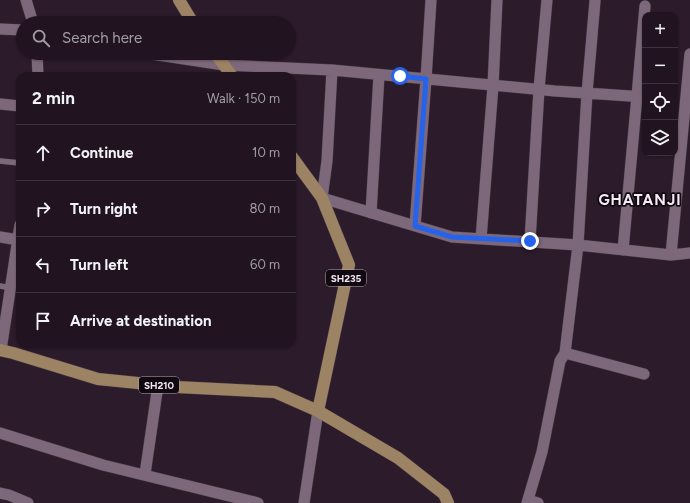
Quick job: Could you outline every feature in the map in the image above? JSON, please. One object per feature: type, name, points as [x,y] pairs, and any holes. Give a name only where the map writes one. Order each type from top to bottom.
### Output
[{"type":"main road","points":[[179,0],[189,16]]},
{"type":"main road","points":[[220,60],[229,72]]},
{"type":"main road","name":"SH235","points":[[296,162],[322,198],[349,265],[318,411]]},
{"type":"main road","name":"SH210","points":[[0,350],[98,379],[158,385],[275,392],[318,411],[398,458],[444,494],[448,503]]},
{"type":"street","points":[[26,0],[32,16]]},
{"type":"street","points":[[415,226],[431,0]]},
{"type":"street","points":[[481,239],[493,86],[497,0]]},
{"type":"street","points":[[530,241],[539,89],[547,0]]},
{"type":"street","points":[[531,502],[560,361],[565,353],[578,245],[595,1]]},
{"type":"street","points":[[623,250],[641,96],[645,6]]},
{"type":"street","points":[[0,29],[16,30]]},
{"type":"street","points":[[671,255],[683,99],[690,54]]},
{"type":"street","points":[[37,60],[38,72]]},
{"type":"street","points":[[191,60],[224,65],[332,70],[493,86],[641,96]]},
{"type":"street","points":[[332,70],[327,161],[322,198],[452,237],[530,241],[671,255],[690,253]]},
{"type":"street","points":[[371,213],[379,75]]},
{"type":"street","points":[[0,104],[16,106]]},
{"type":"street","points":[[0,237],[16,240]]},
{"type":"street","points":[[0,350],[6,287],[16,248]]},
{"type":"street","points":[[565,353],[644,374]]},
{"type":"street","points":[[145,474],[158,385]]},
{"type":"street","points":[[304,503],[318,411]]},
{"type":"street","points":[[0,433],[103,465],[145,474],[258,503]]},
{"type":"street","points":[[0,493],[28,503]]},
{"type":"lane","points":[[0,160],[16,162]]},
{"type":"district","name":"GHATANJI","points":[[640,200]]},
{"type":"route","points":[[400,76],[426,79],[415,226],[452,237],[530,241]]}]
